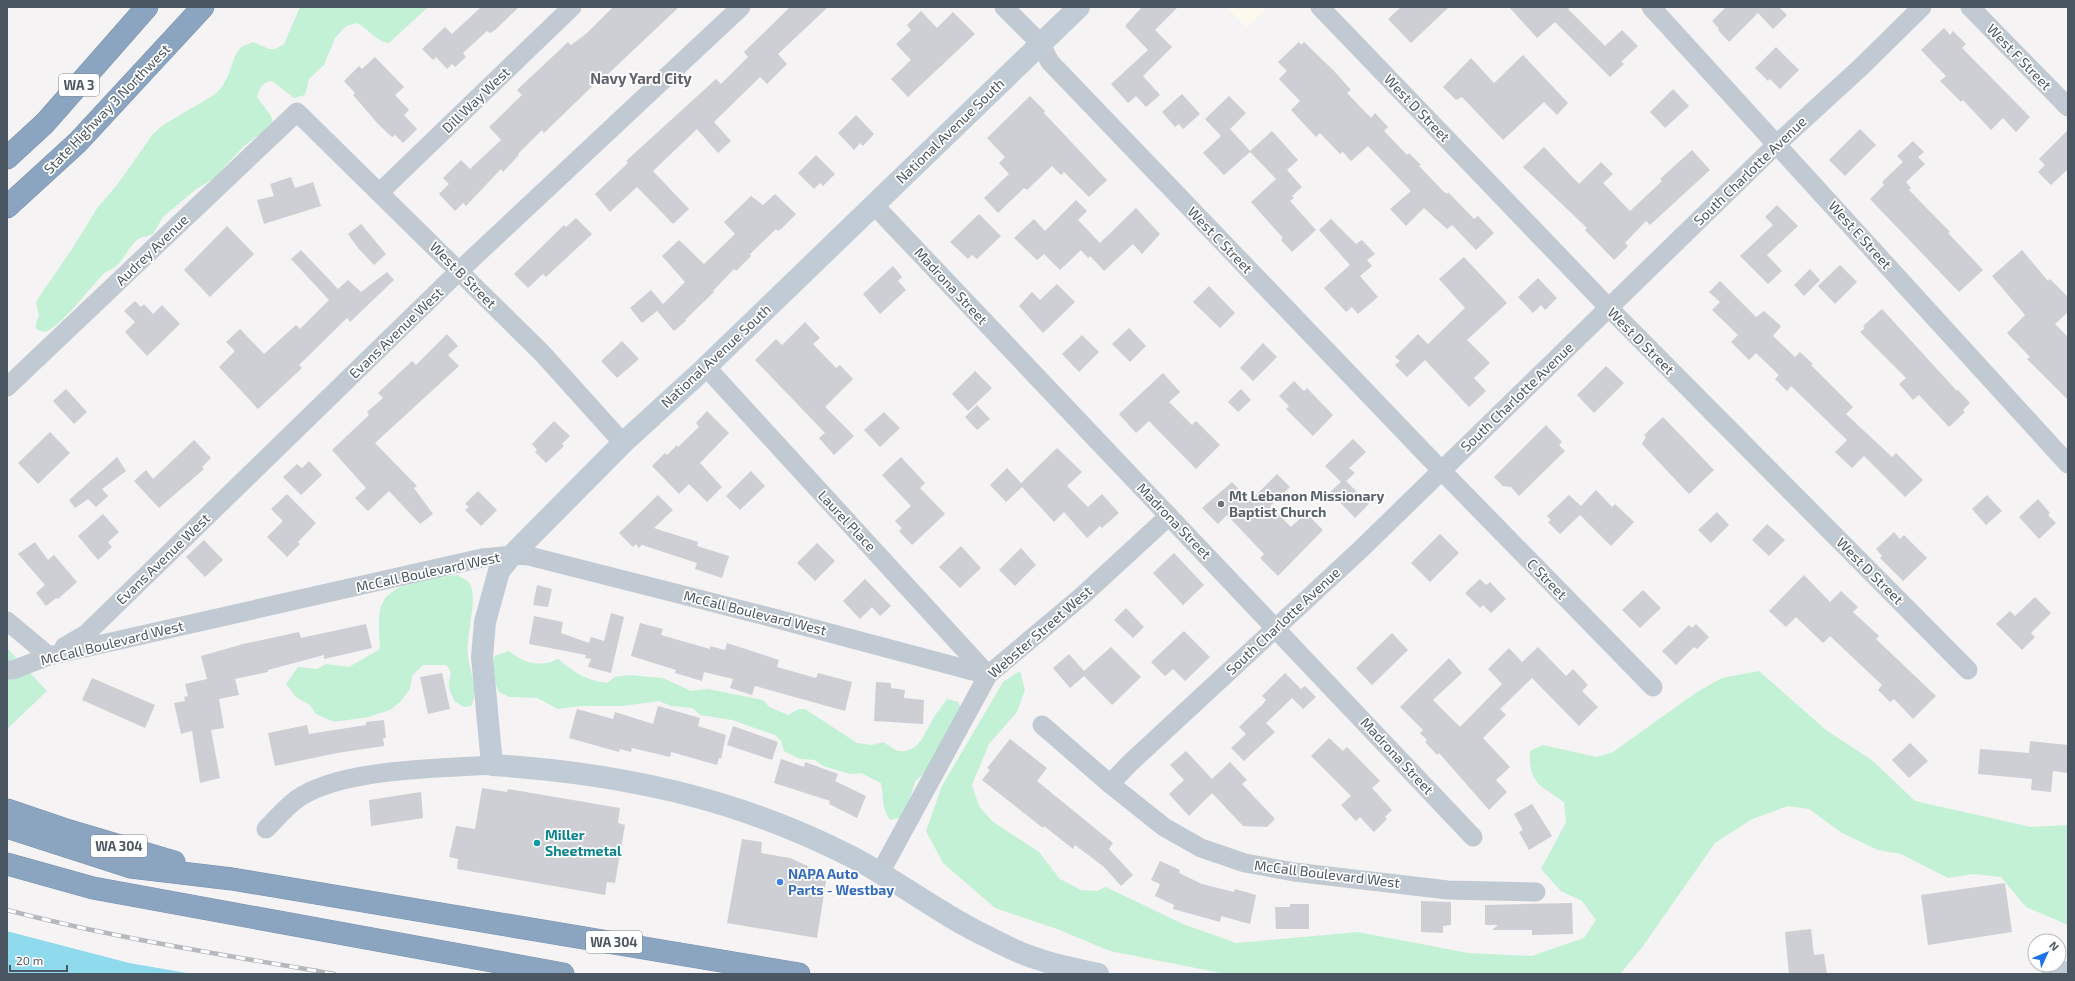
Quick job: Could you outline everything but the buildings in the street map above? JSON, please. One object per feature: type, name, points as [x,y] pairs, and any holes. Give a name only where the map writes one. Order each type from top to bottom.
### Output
[{"type":"highway","name":"WA 3","points":[[7,158],[45,123],[147,7]]},
{"type":"highway","name":"State Highway 3 Northwest","points":[[7,207],[78,142],[203,7]]},
{"type":"highway","name":"WA 304","points":[[7,810],[63,829],[232,879]]},
{"type":"highway","name":"WA 304","points":[[7,827],[130,867],[232,879],[799,974]]},
{"type":"highway","points":[[7,864],[93,888],[224,914],[563,974]]},
{"type":"main road","name":"National Avenue South","points":[[492,765],[482,657],[485,622],[499,570],[623,443],[706,367],[1079,7]]},
{"type":"main road","points":[[492,765],[625,779],[682,792],[722,804],[794,830],[852,857],[989,938],[1038,959],[1098,974]]},
{"type":"main road","points":[[2052,974],[2068,972]]},
{"type":"street","name":"Dill Way West","points":[[380,192],[572,7]]},
{"type":"street","name":"Evans Avenue West","points":[[50,656],[86,634],[459,271],[741,7]]},
{"type":"street","name":"West C Street","points":[[1004,7],[1040,43],[1050,62],[1441,470]]},
{"type":"street","name":"West D Street","points":[[1320,7],[1609,308],[1968,670]]},
{"type":"street","name":"West E Street","points":[[1651,7],[2068,464]]},
{"type":"street","name":"South Charlotte Avenue","points":[[1110,784],[1128,764],[1360,550],[1777,144],[1861,67],[1922,7]]},
{"type":"street","name":"West F Street","points":[[1970,7],[2068,107]]},
{"type":"street","name":"West B Street","points":[[297,112],[542,353],[623,443]]},
{"type":"street","name":"Audrey Avenue","points":[[7,387],[297,112]]},
{"type":"street","name":"Madrona Street","points":[[874,205],[1473,837]]},
{"type":"street","name":"Laurel Place","points":[[706,367],[717,382],[988,675]]},
{"type":"street","name":"C Street","points":[[1441,470],[1653,687]]},
{"type":"street","name":"Webster Street West","points":[[880,873],[988,675],[1082,596],[1169,516]]},
{"type":"street","name":"McCall Boulevard West","points":[[7,670],[13,670],[50,656],[482,558],[512,555],[529,556],[774,618],[988,675]]},
{"type":"street","points":[[7,621],[50,656]]},
{"type":"street","name":"McCall Boulevard West","points":[[1042,725],[1110,784],[1164,827],[1201,848],[1245,863],[1294,872],[1448,890],[1536,892]]},
{"type":"street","points":[[266,829],[297,799],[341,781],[380,773],[492,765]]},
{"type":"shaded area","points":[[1226,7],[1268,7],[1246,28]]},
{"type":"green space","points":[[300,7],[428,7],[389,43],[381,41],[357,23],[346,26],[335,38],[324,65],[309,79],[305,95],[294,98],[272,81],[266,82],[260,89],[257,97],[271,116],[273,122],[263,133],[254,138],[241,149],[214,178],[195,190],[163,217],[153,234],[138,239],[120,262],[111,270],[105,272],[62,320],[48,331],[45,332],[36,329],[36,323],[39,316],[36,303],[39,297],[72,249],[98,207],[117,185],[153,134],[163,125],[214,95],[221,88],[228,76],[235,56],[241,47],[253,42],[269,49],[275,49],[284,44]]},
{"type":"green space","points":[[457,575],[469,582],[473,593],[468,638],[468,655],[474,687],[471,706],[464,707],[455,702],[449,688],[450,670],[446,665],[423,665],[412,676],[410,689],[400,702],[390,710],[368,717],[334,722],[316,714],[310,705],[296,697],[286,684],[298,667],[317,669],[326,664],[349,667],[380,649],[380,613],[383,602],[388,595],[396,589],[416,581]]},
{"type":"green space","points":[[7,648],[47,691],[7,729]]},
{"type":"green space","points":[[509,651],[520,659],[532,663],[539,664],[552,662],[558,659],[570,669],[586,678],[607,683],[615,677],[628,675],[663,678],[691,691],[708,689],[763,700],[769,707],[788,715],[799,709],[805,709],[857,743],[872,745],[883,742],[899,751],[911,749],[919,742],[947,699],[958,702],[963,713],[928,769],[915,782],[907,808],[900,818],[890,820],[884,806],[881,783],[861,773],[850,774],[823,766],[815,760],[800,759],[784,751],[781,741],[775,735],[732,720],[700,715],[693,708],[671,706],[659,701],[623,706],[581,706],[558,709],[537,698],[509,697],[499,692],[493,676],[494,656]]},
{"type":"green space","points":[[1020,671],[1025,690],[1017,712],[989,744],[972,785],[979,806],[992,821],[1039,852],[1060,879],[1081,890],[1097,891],[1106,887],[1183,924],[1236,943],[1358,932],[1468,953],[1532,956],[1584,938],[1596,920],[1582,901],[1561,891],[1541,869],[1566,822],[1564,802],[1542,787],[1534,777],[1531,771],[1530,751],[1543,745],[1597,757],[1613,752],[1697,692],[1722,678],[1759,671],[1826,730],[1873,761],[1915,801],[2031,827],[2068,825],[2068,925],[2026,907],[2001,877],[1973,874],[1948,878],[1901,854],[1878,850],[1842,833],[1809,809],[1788,806],[1752,819],[1715,843],[1643,946],[1620,974],[1226,974],[1110,951],[1057,929],[995,908],[943,863],[926,831],[942,786],[1003,682]]},
{"type":"water","points":[[7,931],[130,963],[193,974],[7,974]]},
{"type":"pier","points":[[7,929],[131,961],[193,972],[195,974],[130,963],[7,931]]},
{"type":"railway","points":[[7,910],[129,938],[334,974]]},
{"type":"place","name":"Mt Lebanon Missionary Baptist Church","points":[[1221,504]]},
{"type":"place","name":"Miller Sheetmetal","points":[[537,843]]},
{"type":"place","name":"NAPA Auto Parts - Westbay","points":[[780,882]]},
{"type":"district","name":"Navy Yard City","points":[[641,79]]}]
